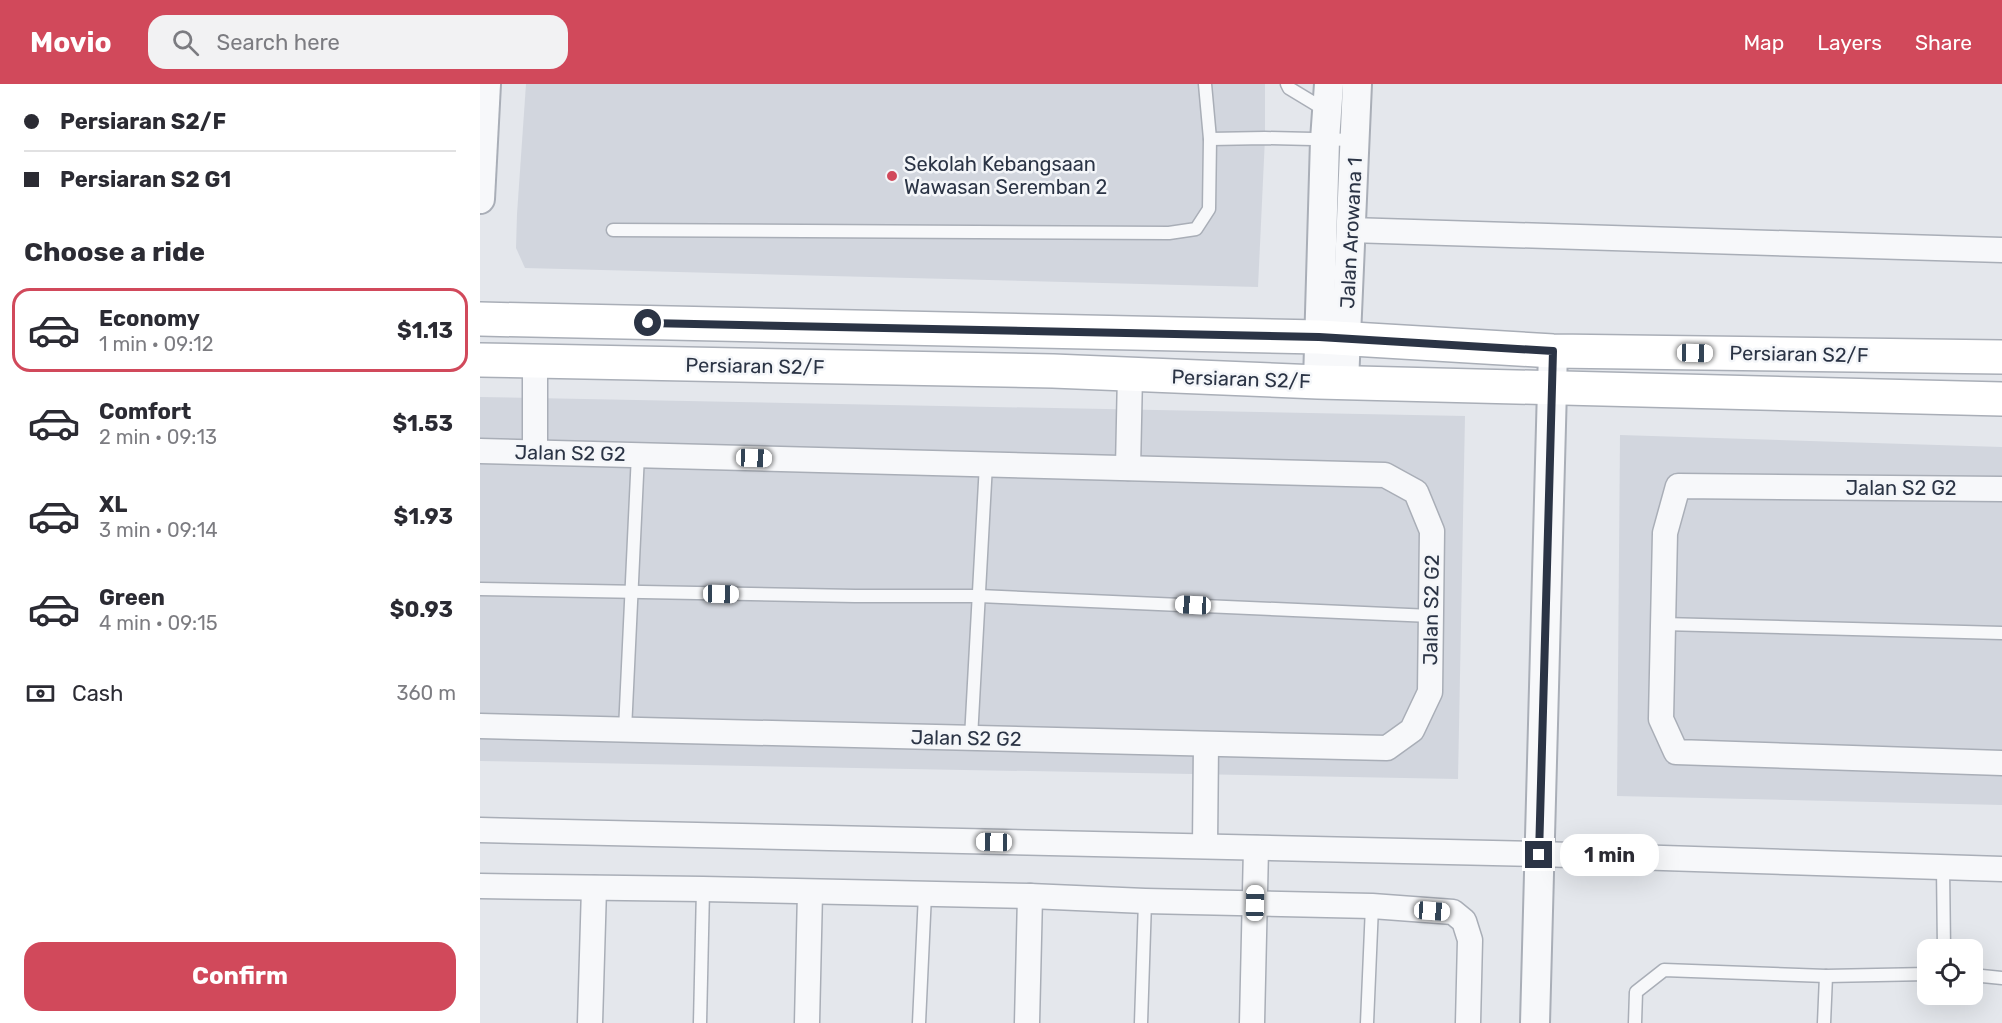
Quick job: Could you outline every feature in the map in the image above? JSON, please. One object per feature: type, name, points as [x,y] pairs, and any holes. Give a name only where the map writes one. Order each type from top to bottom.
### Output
[{"type":"main road","name":"Persiaran S2/F","points":[[480,320],[1332,338],[1553,351],[2002,357]]},
{"type":"main road","name":"Persiaran S2/F","points":[[480,360],[1130,374],[1331,382],[2002,399]]},
{"type":"street","points":[[480,199],[486,84]]},
{"type":"street","name":"Jalan Arowana 1","points":[[1332,338],[1350,230],[1358,84]]},
{"type":"street","name":"Jalan Arowana 1","points":[[1329,98],[1325,140],[1332,338],[1331,382]]},
{"type":"street","points":[[1350,230],[2002,250]]},
{"type":"street","points":[[1535,1023],[1553,351]]},
{"type":"street","points":[[535,362],[536,452]]},
{"type":"street","points":[[1128,468],[1130,374]]},
{"type":"street","name":"Jalan S2 G2","points":[[480,451],[1385,475],[1416,492],[1432,531],[1430,692],[1412,730],[1387,748],[480,726]]},
{"type":"street","name":"Jalan S2 G2","points":[[2002,489],[1678,486],[1665,533],[1661,719],[1676,752],[2002,763]]},
{"type":"street","points":[[1205,846],[1206,744]]},
{"type":"street","points":[[480,830],[1205,846],[2002,869]]},
{"type":"street","points":[[1252,1023],[1256,848]]},
{"type":"street","points":[[480,886],[925,894],[1372,906],[1453,912],[1464,921],[1470,940],[1468,1023]]},
{"type":"street","points":[[590,1023],[594,888]]},
{"type":"street","points":[[807,1023],[810,892]]},
{"type":"street","points":[[1027,1023],[1030,897]]},
{"type":"lane","points":[[614,230],[1169,233],[1196,229],[1209,208],[1210,139],[1205,84]]},
{"type":"lane","points":[[1287,84],[1289,88],[1329,98]]},
{"type":"lane","points":[[1210,139],[1355,140]]},
{"type":"lane","points":[[625,730],[638,454]]},
{"type":"lane","points":[[971,738],[986,464]]},
{"type":"lane","points":[[480,589],[979,596],[1431,615]]},
{"type":"lane","points":[[1663,624],[2002,633]]},
{"type":"lane","points":[[1943,867],[1944,939]]},
{"type":"lane","points":[[700,1023],[703,889]]},
{"type":"lane","points":[[919,1023],[925,894]]},
{"type":"lane","points":[[1141,1023],[1145,901]]},
{"type":"lane","points":[[1367,1023],[1372,906]]},
{"type":"lane","points":[[1635,1023],[1636,992],[1664,970],[1826,976],[1917,974]]},
{"type":"lane","points":[[1824,1023],[1826,976]]},
{"type":"lane","points":[[1983,976],[2002,978]]},
{"type":"shaded area","name":"Sekolah Kebangsaan Wawasan Seremban 2","points":[[526,84],[1265,84],[1265,138],[1258,287],[525,268],[516,248]]},
{"type":"shaded area","points":[[480,397],[1465,416],[1458,779],[480,761]]},
{"type":"shaded area","points":[[1620,435],[2002,447],[2002,805],[1617,796]]},
{"type":"place","name":"Sekolah Kebangsaan Wawasan Seremban 2","points":[[892,176]]},
{"type":"route","points":[[648,323],[1319,337],[1553,351],[1539,855]]}]
